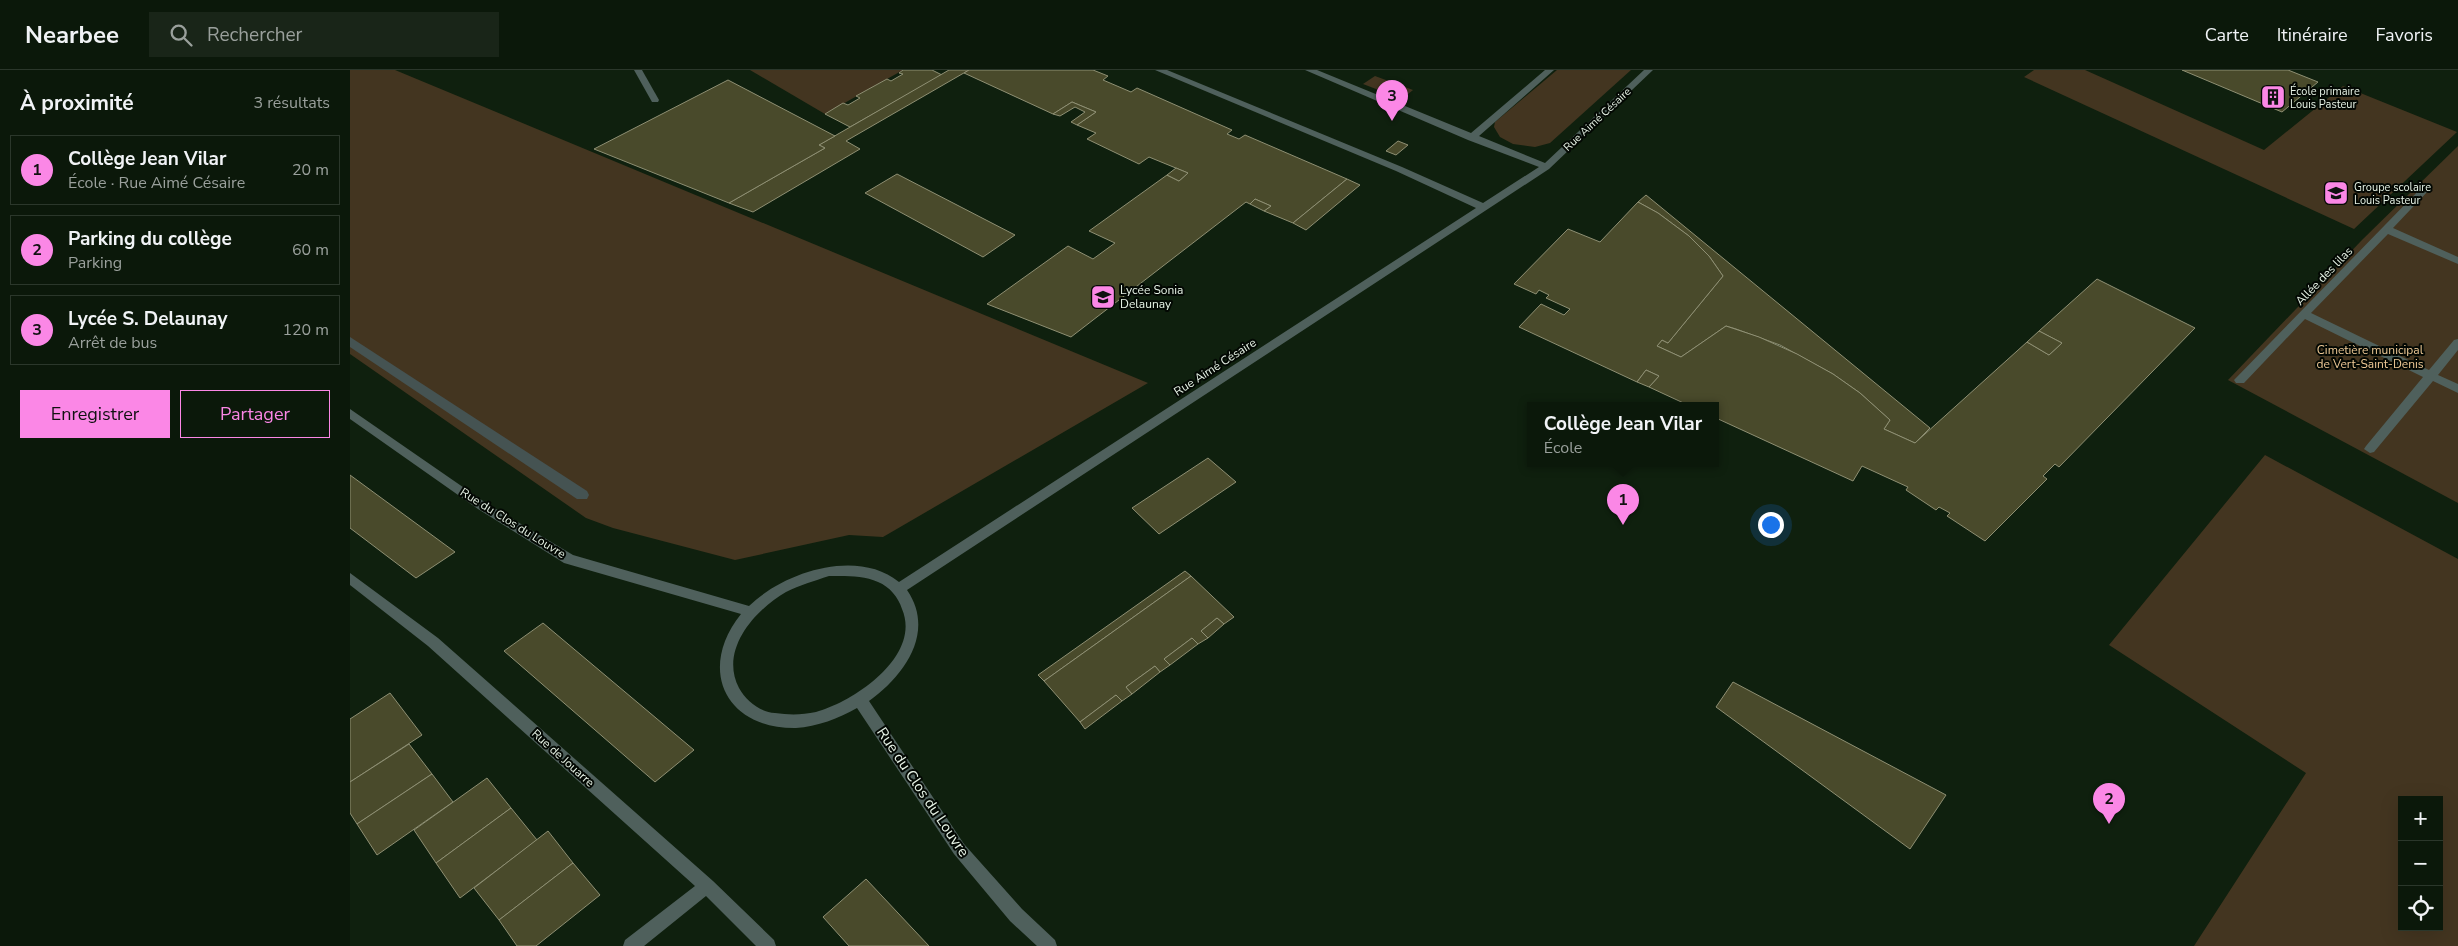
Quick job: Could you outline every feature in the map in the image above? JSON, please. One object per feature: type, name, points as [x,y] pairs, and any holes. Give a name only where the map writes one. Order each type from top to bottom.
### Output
[{"type":"street","points":[[638,70],[655,100]]},
{"type":"street","points":[[1160,70],[1485,208]]},
{"type":"street","points":[[1309,70],[1470,138],[1546,167]]},
{"type":"street","points":[[1470,138],[1550,70]]},
{"type":"street","name":"Rue Aimé Césaire","points":[[898,589],[1546,167],[1649,70]]},
{"type":"street","name":"Allée des lilas","points":[[2240,380],[2425,189]]},
{"type":"street","points":[[2386,229],[2458,261]]},
{"type":"street","points":[[2304,314],[2458,389]]},
{"type":"street","points":[[2370,449],[2458,343]]},
{"type":"street","name":"Rue du Clos du Louvre","points":[[350,413],[482,506],[569,559],[752,612]]},
{"type":"street","points":[[856,570],[880,576],[898,589],[910,607],[912,630],[904,656],[886,680],[860,701],[828,715],[795,722],[765,718],[742,706],[729,686],[726,661],[734,636],[752,612],[781,590],[801,579],[829,571],[856,570]]},
{"type":"street","name":"Rue de Jouarre","points":[[350,578],[433,642],[706,886],[768,946]]},
{"type":"street","name":"Rue du Clos du Louvre","points":[[860,701],[870,713],[959,849],[1016,915],[1049,946]]},
{"type":"street","points":[[631,946],[706,886]]},
{"type":"green space","points":[[350,70],[395,70],[1148,383],[883,537],[849,535],[735,560],[613,528],[586,518],[350,354]]},
{"type":"green space","points":[[750,70],[903,70],[825,114]]},
{"type":"green space","points":[[1557,70],[1631,70],[1550,143],[1535,147],[1513,144],[1500,137],[1494,127],[1495,122]]},
{"type":"green space","name":"Groupe scolaire Louis Pasteur","points":[[2034,70],[2085,70],[2264,150],[2343,86],[2457,132],[2354,229],[2024,77]]},
{"type":"green space","points":[[1375,76],[1413,90],[1402,99],[1363,84]]},
{"type":"green space","name":"Cimetière municipal de Vert-Saint-Denis","points":[[2458,146],[2458,503],[2228,380],[2362,240]]},
{"type":"green space","points":[[2265,455],[2458,559],[2458,946],[2194,946],[2306,773],[2109,645]]},
{"type":"building","points":[[903,70],[932,70],[942,75],[850,127],[825,114],[843,103],[848,105],[860,98],[856,96],[887,79],[891,81],[903,74],[899,73]]},
{"type":"building","points":[[949,70],[969,70],[846,141],[860,149],[753,212],[729,203],[825,148],[819,145]]},
{"type":"building","name":"Lycée Sonia Delaunay","points":[[969,70],[1093,70],[1108,76],[1103,80],[1131,92],[1137,88],[1232,130],[1227,134],[1239,139],[1245,135],[1347,179],[1293,223],[1264,211],[1271,206],[1255,199],[1250,204],[1246,202],[1071,337],[987,304],[1068,246],[1093,259],[1115,243],[1089,231],[1167,175],[1179,181],[1188,173],[1149,157],[1139,164],[1087,139],[1096,133],[1077,125],[1096,112],[1072,102],[1053,114],[964,73]]},
{"type":"building","name":"École primaire Louis Pasteur","points":[[2182,70],[2288,70],[2318,82],[2282,112]]},
{"type":"building","points":[[728,80],[835,136],[819,145],[825,148],[729,203],[594,149]]},
{"type":"building","points":[[1072,102],[1096,112],[1077,125],[1071,122],[1085,112],[1075,107],[1060,116],[1053,114]]},
{"type":"building","points":[[1398,141],[1408,145],[1396,155],[1386,151]]},
{"type":"building","points":[[1176,168],[1188,173],[1179,181],[1167,175]]},
{"type":"building","points":[[897,174],[1015,235],[983,257],[865,193]]},
{"type":"building","points":[[1347,179],[1360,185],[1306,230],[1293,223]]},
{"type":"building","points":[[1646,195],[1930,428],[1915,443],[1884,429],[1890,420],[1860,393],[1833,374],[1780,345],[1736,329],[1726,326],[1681,357],[1657,346],[1662,340],[1668,343],[1723,276],[1709,256],[1689,236],[1658,213],[1638,202]]},
{"type":"building","points":[[1255,199],[1271,206],[1264,211],[1250,204]]},
{"type":"building","points":[[1638,202],[1658,213],[1689,236],[1709,256],[1723,276],[1668,343],[1662,340],[1657,346],[1681,357],[1726,326],[1759,337],[1797,354],[1833,374],[1860,393],[1890,420],[1884,429],[1915,443],[2027,342],[2049,355],[2062,343],[2039,331],[2097,279],[2195,328],[2059,467],[2055,464],[2043,476],[2047,479],[1985,541],[1947,516],[1950,513],[1939,507],[1936,510],[1906,490],[1908,487],[1862,466],[1853,481],[1719,419],[1719,402],[1681,402],[1649,387],[1659,376],[1646,370],[1637,382],[1519,327],[1541,304],[1564,315],[1570,309],[1546,298],[1549,295],[1539,290],[1536,294],[1514,284],[1568,229],[1600,242]]},
{"type":"building","points":[[2039,331],[2062,343],[2049,355],[2027,342]]},
{"type":"building","points":[[1646,370],[1659,376],[1649,387],[1637,382]]},
{"type":"building","points":[[1208,458],[1236,482],[1159,534],[1132,508]]},
{"type":"building","points":[[350,475],[455,552],[416,578],[350,528]]},
{"type":"building","points":[[1185,571],[1191,576],[1044,681],[1038,675]]},
{"type":"building","points":[[1191,576],[1234,617],[1224,624],[1217,618],[1201,631],[1208,638],[1198,644],[1192,638],[1164,659],[1170,665],[1160,672],[1155,666],[1126,687],[1132,694],[1122,701],[1116,695],[1080,722],[1044,681]]},
{"type":"building","points":[[1217,618],[1224,624],[1208,638],[1201,631]]},
{"type":"building","points":[[543,623],[694,750],[655,782],[504,651]]},
{"type":"building","points":[[1192,638],[1198,644],[1170,665],[1164,659]]},
{"type":"building","points":[[1155,666],[1160,672],[1132,694],[1126,687]]},
{"type":"building","points":[[1733,682],[1946,795],[1910,849],[1716,707]]},
{"type":"building","points":[[390,693],[422,735],[350,782],[350,719]]},
{"type":"building","points":[[1116,695],[1122,701],[1085,729],[1080,722]]},
{"type":"building","points":[[409,744],[432,774],[357,824],[350,813],[350,782]]},
{"type":"building","points":[[432,774],[453,802],[377,855],[357,824]]},
{"type":"building","points":[[487,778],[511,808],[436,863],[414,830]]},
{"type":"building","points":[[511,808],[537,840],[460,898],[436,863]]},
{"type":"building","points":[[548,831],[573,863],[499,920],[474,888]]},
{"type":"building","points":[[573,863],[600,895],[536,946],[517,946],[499,920]]},
{"type":"building","points":[[866,879],[929,946],[849,946],[823,917]]},
{"type":"waterway","points":[[350,341],[582,495]]},
{"type":"place","name":"École primaire Louis Pasteur","points":[[2273,97]]},
{"type":"place","name":"Lycée S. Delaunay","points":[[1392,121]]},
{"type":"place","name":"Groupe scolaire Louis Pasteur","points":[[2336,193]]},
{"type":"place","name":"Lycée Sonia Delaunay","points":[[1103,297]]},
{"type":"place","name":"Collège Jean Vilar","points":[[1623,525]]},
{"type":"place","name":"Parking du collège","points":[[2109,824]]}]
